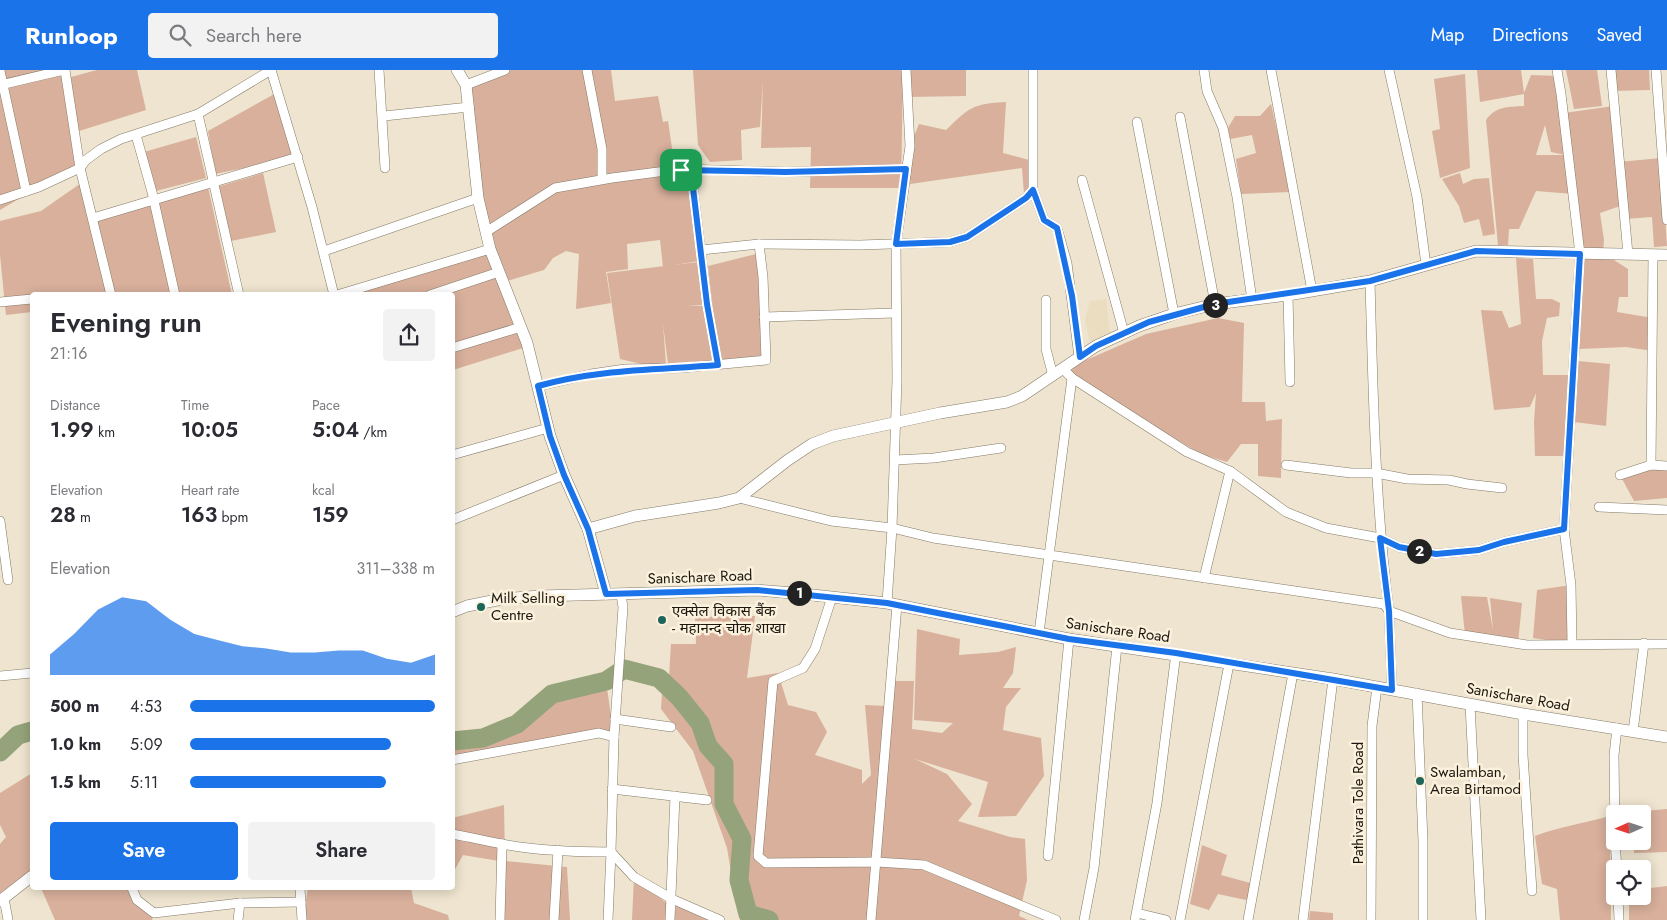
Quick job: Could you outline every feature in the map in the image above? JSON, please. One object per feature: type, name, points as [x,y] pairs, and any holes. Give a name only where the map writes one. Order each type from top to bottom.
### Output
[{"type":"street","points":[[2,85],[64,70],[80,168],[94,218],[110,292]]},
{"type":"street","points":[[0,200],[80,168],[86,160],[101,149],[198,114],[271,70],[298,157],[334,292]]},
{"type":"street","points":[[380,70],[384,116],[385,168]]},
{"type":"street","points":[[457,70],[466,85],[478,198],[490,248],[521,328],[548,428],[564,475],[588,529],[606,594]]},
{"type":"street","points":[[466,85],[505,70]]},
{"type":"street","points":[[587,70],[602,149],[602,179]]},
{"type":"street","points":[[871,920],[877,862],[892,604],[892,528],[896,423],[896,244],[910,146],[906,70]]},
{"type":"street","points":[[1033,70],[1033,190],[1044,220],[1057,228],[1072,296],[1080,357]]},
{"type":"street","points":[[1204,70],[1208,91],[1223,128],[1237,198],[1252,300]]},
{"type":"street","points":[[1271,70],[1312,291]]},
{"type":"street","points":[[1389,70],[1417,197],[1426,264]]},
{"type":"street","points":[[1557,70],[1562,94],[1580,254],[1564,529],[1571,585],[1572,644]]},
{"type":"street","points":[[1611,70],[1628,254]]},
{"type":"street","points":[[1656,70],[1667,220]]},
{"type":"street","points":[[0,71],[26,191]]},
{"type":"street","points":[[384,116],[469,107]]},
{"type":"street","points":[[198,114],[238,292]]},
{"type":"street","points":[[1180,117],[1215,304]]},
{"type":"street","points":[[1137,122],[1174,314]]},
{"type":"street","points":[[136,135],[154,199],[174,292]]},
{"type":"street","points":[[94,218],[298,157]]},
{"type":"street","points":[[486,232],[555,188],[602,179],[681,170],[785,172],[906,169]]},
{"type":"street","points":[[681,170],[693,188],[707,304],[718,365]]},
{"type":"street","points":[[1082,180],[1124,333]]},
{"type":"street","points":[[701,250],[760,244],[950,242],[967,237],[1026,198],[1033,190]]},
{"type":"street","points":[[324,251],[478,198]]},
{"type":"street","points":[[538,386],[591,374],[625,369],[718,365],[766,360],[760,244]]},
{"type":"street","points":[[355,292],[368,290],[490,248]]},
{"type":"street","points":[[588,529],[635,516],[719,503],[739,498],[812,444],[832,436],[1007,402],[1022,396],[1080,357],[1124,333],[1174,314],[1215,304],[1288,295],[1370,281],[1476,251],[1667,255]]},
{"type":"street","points":[[1651,465],[1653,255]]},
{"type":"street","points":[[439,292],[499,272]]},
{"type":"street","points":[[1370,281],[1376,473],[1380,538],[1389,611],[1392,690]]},
{"type":"street","points":[[1288,295],[1290,382]]},
{"type":"street","points":[[0,302],[30,299]]},
{"type":"street","points":[[1046,300],[1046,348],[1052,376]]},
{"type":"street","points":[[764,317],[895,313]]},
{"type":"street","points":[[455,347],[521,328]]},
{"type":"street","points":[[1063,369],[1072,378],[1187,452],[1230,471],[1286,512],[1326,528],[1380,538],[1399,547],[1436,554],[1479,550],[1504,542],[1564,529]]},
{"type":"street","points":[[1039,632],[1072,378]]},
{"type":"street","points":[[455,454],[548,428]]},
{"type":"street","points":[[894,460],[934,458],[1001,448]]},
{"type":"street","points":[[1286,465],[1351,473],[1376,473],[1407,479],[1449,480],[1502,488]]},
{"type":"street","points":[[1620,474],[1651,465],[1667,466]]},
{"type":"street","points":[[1204,578],[1230,471]]},
{"type":"street","points":[[455,519],[564,475]]},
{"type":"street","points":[[739,498],[831,521],[892,528],[933,538],[1384,604],[1389,611],[1450,633],[1527,645],[1667,644]]},
{"type":"street","points":[[1599,507],[1667,510]]},
{"type":"street","points":[[0,521],[8,580]]},
{"type":"street","name":"Sanischare Road","points":[[455,611],[467,606],[502,599],[540,596],[757,590],[832,597],[892,604],[1069,639],[1176,653],[1229,664],[1333,678],[1523,714],[1667,737]]},
{"type":"street","points":[[608,920],[614,737],[620,659],[621,595]]},
{"type":"street","points":[[832,597],[815,649],[803,668],[773,681],[758,856],[766,863],[877,862],[924,865],[1038,916],[1056,920]]},
{"type":"street","points":[[1048,856],[1069,639]]},
{"type":"street","points":[[1633,732],[1644,643]]},
{"type":"street","points":[[1084,920],[1094,868],[1117,646]]},
{"type":"street","points":[[1166,920],[1136,916],[1157,803],[1176,653]]},
{"type":"street","points":[[1180,920],[1229,664]]},
{"type":"street","points":[[0,676],[30,673]]},
{"type":"street","points":[[1248,920],[1292,673]]},
{"type":"street","points":[[1303,920],[1333,678]]},
{"type":"street","name":"Pathivara Tole Road","points":[[1371,920],[1372,726],[1378,687]]},
{"type":"street","points":[[1417,693],[1424,920]]},
{"type":"street","points":[[1470,704],[1482,920]]},
{"type":"street","points":[[1523,714],[1523,755],[1532,892]]},
{"type":"street","points":[[615,719],[671,727]]},
{"type":"street","points":[[1615,805],[1614,755],[1617,728]]},
{"type":"street","points":[[455,759],[599,734],[614,737]]},
{"type":"street","points":[[612,789],[707,800]]},
{"type":"street","points":[[670,920],[675,796]]},
{"type":"street","points":[[455,834],[472,836],[502,844],[558,850],[611,852],[634,877],[672,899],[720,920]]},
{"type":"street","points":[[500,920],[502,844]]},
{"type":"street","points":[[554,920],[558,850]]},
{"type":"street","points":[[8,920],[2,899],[30,878]]},
{"type":"street","points":[[133,890],[137,900],[154,913],[240,903],[301,902]]},
{"type":"street","points":[[300,890],[302,920]]},
{"type":"street","points":[[238,920],[240,903]]},
{"type":"street","points":[[1618,905],[1619,920]]},
{"type":"shaded area","points":[[0,70],[64,70],[75,125],[71,77],[97,70],[137,70],[146,110],[76,132],[80,168],[39,187],[0,210]]},
{"type":"shaded area","points":[[505,70],[611,70],[615,101],[658,96],[663,122],[668,121],[678,189],[691,189],[698,261],[663,267],[660,240],[627,244],[628,269],[606,272],[611,303],[576,309],[579,254],[566,251],[553,258],[544,270],[504,282],[478,198],[466,85]]},
{"type":"shaded area","points":[[693,70],[903,70],[901,188],[810,188],[811,147],[761,148],[763,80],[760,127],[741,130],[742,160],[710,162],[698,145]]},
{"type":"shaded area","points":[[906,70],[966,70],[966,96],[908,97]]},
{"type":"shaded area","points":[[1477,70],[1521,70],[1524,93],[1531,75],[1558,76],[1564,113],[1614,106],[1619,162],[1661,158],[1667,246],[1654,247],[1652,217],[1625,219],[1623,205],[1600,213],[1604,240],[1603,253],[1628,269],[1628,297],[1619,297],[1617,312],[1653,318],[1653,351],[1626,347],[1579,349],[1580,254],[1573,194],[1536,191],[1519,229],[1509,229],[1508,245],[1498,245],[1486,120],[1498,110],[1524,106],[1524,94],[1480,102]],"holes":[[[1545,125],[1551,152],[1565,155],[1536,155]]]},
{"type":"shaded area","points":[[1566,70],[1597,70],[1602,106],[1574,109]]},
{"type":"shaded area","points":[[1611,70],[1649,70],[1650,90],[1613,91]]},
{"type":"shaded area","points":[[1465,74],[1470,168],[1440,178],[1432,131],[1440,129],[1434,79]]},
{"type":"shaded area","points":[[278,92],[298,157],[215,174],[208,131]]},
{"type":"shaded area","points":[[1006,102],[1003,153],[1033,161],[1033,190],[1024,194],[1022,168],[910,184],[910,146],[919,124],[946,130],[972,108],[986,104]]},
{"type":"shaded area","points":[[1271,104],[1291,192],[1241,194],[1236,159],[1256,153],[1252,135],[1230,139],[1228,128],[1235,116],[1260,116]]},
{"type":"shaded area","points":[[196,137],[206,178],[152,192],[144,152]]},
{"type":"shaded area","points":[[263,173],[276,232],[231,241],[217,187]]},
{"type":"shaded area","points":[[1460,173],[1463,184],[1474,179],[1489,178],[1495,234],[1483,236],[1479,219],[1464,223],[1459,206],[1442,179]]},
{"type":"shaded area","points":[[84,181],[93,218],[208,187],[231,292],[30,292],[30,312],[6,315],[0,255],[0,221],[41,211]]},
{"type":"shaded area","points":[[490,249],[523,348],[455,369],[455,292],[359,292]]},
{"type":"shaded area","points":[[756,254],[760,277],[761,359],[719,363],[708,266]]},
{"type":"shaded area","points":[[1516,258],[1533,259],[1536,299],[1552,299],[1560,303],[1559,316],[1547,318],[1542,341],[1543,375],[1568,375],[1570,422],[1563,456],[1535,456],[1534,422],[1536,393],[1530,407],[1494,410],[1481,310],[1502,311],[1509,328],[1521,324]]},
{"type":"shaded area","points":[[698,262],[704,305],[686,306],[704,306],[715,362],[668,364],[663,324],[666,365],[646,365],[620,359],[607,273]]},
{"type":"shaded area","points":[[1106,299],[1110,332],[1090,342],[1085,320],[1090,301]]},
{"type":"shaded area","points":[[1218,318],[1244,323],[1242,402],[1265,402],[1266,421],[1282,419],[1281,478],[1258,476],[1258,444],[1241,444],[1227,462],[1201,454],[1073,378],[1071,371],[1077,364],[1146,334]]},
{"type":"shaded area","points":[[1578,361],[1610,364],[1606,426],[1574,422]]},
{"type":"shaded area","points":[[1652,466],[1667,467],[1667,498],[1634,501],[1620,475]]},
{"type":"shaded area","points":[[1571,585],[1572,644],[1533,638],[1537,590]]},
{"type":"shaded area","points":[[1461,596],[1487,597],[1493,630],[1490,598],[1522,603],[1518,643],[1465,635]]},
{"type":"shaded area","points":[[755,616],[747,678],[778,673],[788,705],[816,712],[827,732],[815,755],[862,770],[862,784],[871,775],[865,705],[885,706],[894,681],[914,681],[912,729],[942,733],[953,723],[914,720],[917,629],[960,639],[959,655],[998,652],[1016,647],[1013,673],[1003,688],[1021,688],[1006,707],[1003,730],[1041,738],[1044,776],[1016,816],[978,817],[988,782],[915,759],[947,774],[972,804],[958,821],[1010,837],[1025,839],[1027,880],[1019,916],[1028,920],[765,920],[738,913],[727,848],[693,751],[661,709],[663,677],[669,677],[671,644],[696,644],[695,617]]},
{"type":"shaded area","points":[[606,681],[614,737],[599,734],[455,760],[455,741],[483,737],[575,688]]},
{"type":"shaded area","points":[[30,774],[30,877],[0,894],[0,844],[6,837],[0,825],[0,793]]},
{"type":"shaded area","points":[[504,805],[505,861],[567,867],[570,920],[502,920],[505,862],[463,855],[455,869],[455,817]]},
{"type":"shaded area","points":[[1667,809],[1667,852],[1634,853],[1634,850],[1651,850],[1651,810]]},
{"type":"shaded area","points":[[1606,817],[1606,850],[1610,850],[1610,860],[1606,860],[1606,905],[1611,905],[1611,920],[1560,920],[1557,889],[1542,884],[1535,836]]},
{"type":"shaded area","points":[[1202,845],[1227,855],[1221,875],[1254,884],[1246,900],[1218,894],[1209,910],[1190,904]]},
{"type":"shaded area","points":[[634,877],[669,905],[667,920],[632,920]]},
{"type":"shaded area","points":[[1667,886],[1667,920],[1629,920],[1629,905],[1651,905],[1651,888]]},
{"type":"shaded area","points":[[42,890],[133,890],[137,900],[154,913],[152,920],[55,920]]},
{"type":"shaded area","points":[[308,890],[411,890],[414,903],[448,915],[449,920],[303,920]]},
{"type":"shaded area","points":[[676,906],[720,919],[720,920],[674,920]]},
{"type":"shaded area","points":[[1310,911],[1333,913],[1333,920],[1309,920]]},
{"type":"waterway","points":[[455,741],[483,738],[517,724],[552,694],[606,681],[624,669],[659,678],[679,697],[700,723],[708,746],[724,764],[724,804],[742,839],[739,880],[748,914],[769,920]]},
{"type":"waterway","points":[[0,752],[18,735],[30,732]]},
{"type":"place","name":"Milk Selling Centre","points":[[481,607]]},
{"type":"place","name":"एक्सेल विकास बैंक - महानन्द चोक शाखा","points":[[662,620]]},
{"type":"place","name":"Swalamban, Area Birtamod","points":[[1420,781]]},
{"type":"route","points":[[906,169],[896,244],[950,242],[967,237],[1026,198],[1033,190],[1044,220],[1057,228],[1067,263],[1080,357],[1096,346],[1149,322],[1215,304],[1288,295],[1370,281],[1476,251],[1580,254],[1572,420],[1564,529],[1491,545],[1479,550],[1458,553],[1436,554],[1416,551],[1399,547],[1380,538],[1389,611],[1392,690],[1333,678],[1229,664],[1176,653],[1069,639],[887,603],[757,590],[705,593],[606,594],[588,529],[564,475],[550,436],[538,386],[591,374],[625,369],[718,365],[707,304],[693,188],[681,170],[785,172],[906,169]]}]
